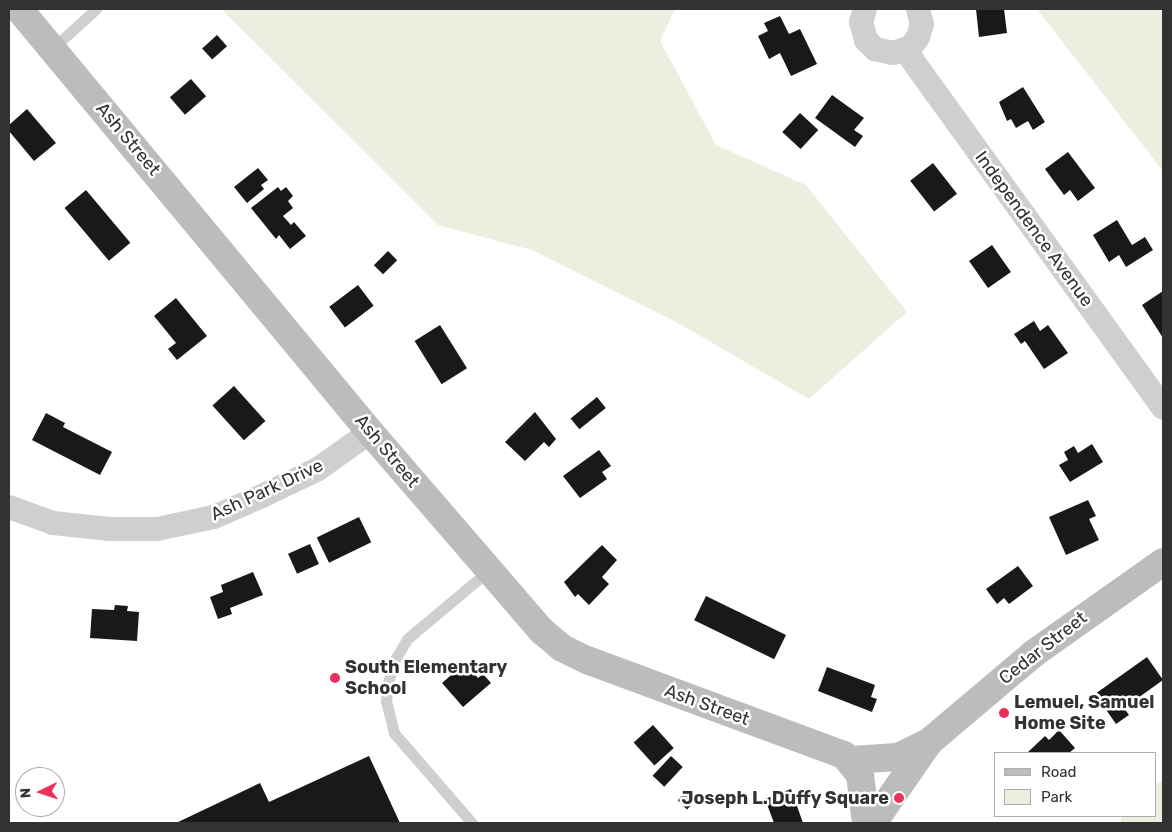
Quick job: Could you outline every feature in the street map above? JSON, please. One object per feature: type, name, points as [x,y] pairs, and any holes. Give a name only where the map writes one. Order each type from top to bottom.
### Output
[{"type":"street","name":"Ash Street","points":[[19,9],[370,432],[488,572],[542,632],[574,654],[832,750],[851,760]]},
{"type":"street","points":[[865,9],[862,29],[870,45],[887,53],[905,50],[915,42],[920,30],[918,9]]},
{"type":"street","name":"Independence Avenue","points":[[905,50],[1163,408]]},
{"type":"street","name":"Ash Park Drive","points":[[9,507],[53,523],[110,529],[157,529],[214,517],[318,469],[370,432]]},
{"type":"street","name":"Cedar Street","points":[[851,760],[898,757],[929,742],[1033,654],[1163,562]]},
{"type":"street","name":"Cedar Street","points":[[873,823],[929,742]]},
{"type":"street","points":[[851,760],[860,775],[864,790],[866,823]]},
{"type":"lane","points":[[52,49],[96,9]]},
{"type":"lane","points":[[472,823],[394,733],[386,702],[394,661],[407,639],[488,572]]},
{"type":"green space","points":[[221,9],[675,9],[660,41],[716,145],[806,185],[907,312],[809,399],[678,323],[532,250],[438,225]]},
{"type":"green space","points":[[1037,9],[1163,9],[1163,171]]},
{"type":"green space","points":[[1163,780],[1163,823],[1120,823],[1122,817],[1157,817],[1157,783]]},
{"type":"building","points":[[976,9],[1004,9],[1007,33],[979,37]]},
{"type":"building","points":[[780,16],[789,34],[800,29],[817,64],[791,76],[780,53],[769,59],[758,36],[768,31],[764,23]]},
{"type":"building","points":[[217,35],[227,46],[212,60],[202,48]]},
{"type":"building","points":[[191,79],[206,96],[185,115],[170,97]]},
{"type":"building","points":[[1023,87],[1045,122],[1033,130],[1028,121],[1016,128],[1011,119],[1007,121],[999,102]]},
{"type":"building","points":[[832,95],[864,118],[854,130],[863,136],[855,147],[815,118]]},
{"type":"building","points":[[27,109],[56,143],[34,161],[9,131],[9,125]]},
{"type":"building","points":[[800,113],[818,130],[801,149],[782,132]]},
{"type":"building","points":[[1068,152],[1095,188],[1078,201],[1070,190],[1064,195],[1045,169]]},
{"type":"building","points":[[933,163],[957,194],[934,212],[910,181]]},
{"type":"building","points":[[258,168],[268,180],[261,185],[264,189],[247,203],[234,187]]},
{"type":"building","points":[[278,187],[281,191],[286,187],[293,196],[288,201],[293,208],[283,216],[291,225],[294,222],[306,236],[290,249],[279,235],[276,239],[251,208]]},
{"type":"building","points":[[86,190],[130,243],[109,261],[65,208]]},
{"type":"building","points":[[1117,220],[1132,245],[1145,237],[1153,250],[1126,267],[1119,255],[1109,262],[1093,235]]},
{"type":"building","points":[[992,245],[1011,272],[988,288],[969,261]]},
{"type":"building","points":[[388,251],[397,260],[383,274],[374,265]]},
{"type":"building","points":[[358,285],[374,306],[345,327],[329,307]]},
{"type":"building","points":[[1163,291],[1163,338],[1142,305]]},
{"type":"building","points":[[176,298],[207,336],[177,360],[168,349],[176,343],[154,316]]},
{"type":"building","points":[[1034,321],[1040,331],[1048,325],[1068,353],[1044,369],[1025,341],[1021,344],[1014,334]]},
{"type":"building","points":[[440,325],[467,368],[442,384],[415,341]]},
{"type":"building","points":[[234,386],[265,421],[244,440],[212,405]]},
{"type":"building","points":[[597,397],[606,408],[579,429],[571,418]]},
{"type":"building","points":[[535,412],[556,439],[549,447],[544,442],[525,461],[505,442]]},
{"type":"building","points":[[46,413],[65,423],[63,427],[112,452],[100,475],[32,440]]},
{"type":"building","points":[[1092,444],[1103,462],[1070,482],[1059,465],[1068,460],[1064,452],[1074,446],[1078,453]]},
{"type":"building","points":[[599,450],[611,466],[602,472],[607,479],[580,498],[563,476]]},
{"type":"building","points":[[1088,500],[1096,516],[1089,519],[1099,540],[1066,555],[1049,517]]},
{"type":"building","points":[[359,517],[371,542],[329,563],[317,538]]},
{"type":"building","points":[[310,544],[319,564],[297,574],[288,554]]},
{"type":"building","points":[[602,545],[617,560],[602,577],[609,584],[589,605],[578,594],[575,597],[564,582]]},
{"type":"building","points":[[1018,566],[1033,586],[1009,604],[1004,598],[997,604],[986,589]]},
{"type":"building","points":[[253,572],[263,595],[230,608],[232,614],[218,619],[210,597],[223,592],[221,585]]},
{"type":"building","points":[[706,596],[786,635],[774,659],[694,620]]},
{"type":"building","points":[[115,605],[128,606],[127,611],[139,612],[137,641],[90,638],[92,609],[114,610]]},
{"type":"building","points":[[1147,657],[1163,680],[1124,708],[1129,715],[1116,724],[1095,694]]},
{"type":"building","points":[[465,663],[478,678],[483,674],[491,683],[463,707],[442,683]]},
{"type":"building","points":[[827,667],[875,685],[871,697],[877,699],[872,712],[818,691]]},
{"type":"building","points":[[653,725],[674,748],[654,765],[634,742]]},
{"type":"building","points":[[1059,730],[1075,748],[1070,752],[1028,752],[1045,736],[1049,740]]},
{"type":"building","points":[[369,756],[400,823],[176,823],[260,783],[269,802]]},
{"type":"building","points":[[671,756],[683,767],[664,787],[653,776]]},
{"type":"building","points":[[791,789],[803,823],[774,823],[765,799]]},
{"type":"building","points":[[687,791],[696,800],[687,809],[678,800]]},
{"type":"place","name":"South Elementary School","points":[[335,678]]},
{"type":"place","name":"Lemuel, Samuel Home Site","points":[[1004,713]]},
{"type":"place","name":"Joseph L. Duffy Square","points":[[899,798]]}]
